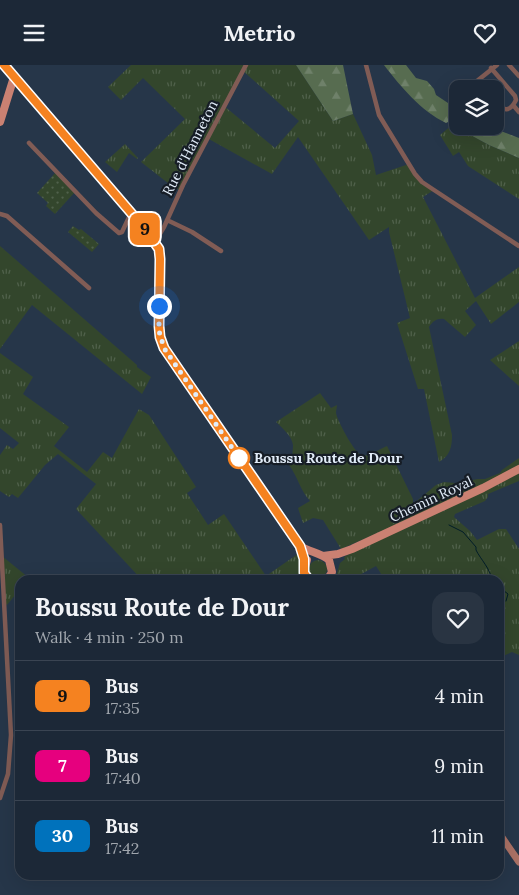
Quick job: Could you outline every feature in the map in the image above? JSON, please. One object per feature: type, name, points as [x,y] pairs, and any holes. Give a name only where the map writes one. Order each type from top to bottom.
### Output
[{"type":"main road","points":[[4,65],[131,213],[160,252],[159,326],[164,348],[300,546],[305,563],[305,575]]},
{"type":"main road","points":[[0,122],[14,77]]},
{"type":"main road","name":"Chemin Royal","points":[[320,555],[338,554],[352,549],[519,469]]},
{"type":"main road","points":[[300,546],[329,560],[330,575]]},
{"type":"main road","name":"Chemin Royal","points":[[331,575],[337,561],[352,549]]},
{"type":"main road","points":[[305,563],[310,557],[320,555]]},
{"type":"main road","points":[[504,840],[519,862]]},
{"type":"street","name":"Rue d'Hanneton","points":[[154,242],[246,65]]},
{"type":"street","points":[[366,65],[378,115],[415,174],[422,182],[519,245]]},
{"type":"street","points":[[478,80],[497,65]]},
{"type":"street","points":[[509,65],[519,76]]},
{"type":"street","points":[[491,68],[515,96],[516,100],[513,105],[504,110]]},
{"type":"street","points":[[513,105],[519,112]]},
{"type":"street","points":[[29,143],[83,200],[119,233],[122,232],[131,213]]},
{"type":"street","points":[[0,214],[7,216],[89,288]]},
{"type":"street","points":[[167,220],[192,232],[221,251]]},
{"type":"street","points":[[0,525],[11,735],[8,774],[0,798]]},
{"type":"green space","points":[[131,65],[296,65],[333,121],[353,114],[372,155],[376,175],[409,164],[415,174],[434,190],[423,197],[475,298],[519,267],[519,302],[491,324],[476,301],[465,311],[476,325],[465,337],[444,319],[435,320],[429,327],[452,435],[451,447],[446,457],[439,462],[424,389],[418,389],[397,323],[410,318],[389,227],[369,240],[298,137],[272,174],[207,138],[180,190],[173,187],[141,162],[185,119],[143,78],[121,100],[108,87]],"holes":[[[243,71],[299,121],[275,148],[224,106]]]},
{"type":"green space","points":[[296,65],[343,65],[353,114],[333,121]]},
{"type":"green space","points":[[384,65],[406,65],[416,78],[427,81],[434,89],[436,95],[449,104],[449,122],[446,123],[428,112],[397,82]]},
{"type":"green space","points":[[449,128],[449,135],[470,135],[519,158],[519,199],[468,166],[459,152],[453,156],[440,135]]},
{"type":"green space","points":[[504,132],[519,138],[519,158],[470,135],[504,135]]},
{"type":"green space","points":[[125,144],[138,158],[129,153],[117,172],[105,162]]},
{"type":"green space","points":[[56,172],[75,192],[55,214],[46,206],[48,203],[37,193]]},
{"type":"green space","points":[[73,226],[79,230],[81,229],[99,244],[92,252],[68,232]]},
{"type":"green space","points":[[0,246],[137,367],[151,377],[142,394],[32,305],[0,349]]},
{"type":"green space","points":[[519,341],[519,386],[490,360]]},
{"type":"green space","points":[[0,353],[33,377],[23,394],[69,427],[54,446],[87,472],[103,452],[112,458],[139,409],[149,415],[196,487],[187,493],[208,525],[224,514],[265,575],[137,575],[76,509],[96,484],[58,454],[45,465],[18,498],[12,494],[9,497],[0,491],[0,455],[7,445],[13,449],[19,443],[0,428]]},
{"type":"green space","points":[[320,393],[331,408],[337,405],[336,413],[339,422],[358,453],[364,456],[387,446],[413,499],[413,504],[436,485],[444,482],[455,483],[485,479],[500,473],[519,458],[519,481],[488,494],[485,501],[455,514],[454,517],[477,540],[499,529],[506,529],[519,549],[519,655],[512,652],[504,656],[504,575],[382,575],[376,566],[360,575],[336,575],[340,563],[345,559],[344,557],[405,521],[341,549],[323,520],[313,518],[303,523],[298,508],[310,501],[289,465],[295,461],[291,438],[276,422]]},
{"type":"green space","points":[[302,551],[308,575],[267,575]]},
{"type":"green space","points":[[2,556],[25,575],[15,575],[15,595],[7,605],[3,602]]},
{"type":"green space","points":[[314,560],[322,560],[327,565],[326,575],[310,575],[309,573],[309,565]]},
{"type":"waterway","points":[[449,525],[463,532],[476,547],[490,575]]},
{"type":"waterway","points":[[504,591],[508,594],[506,601]]},
{"type":"bus line","name":"9","points":[[4,65],[145,229],[158,247],[160,252],[159,331],[164,348],[202,406],[300,546],[304,555],[305,575]]},
{"type":"place","name":"Boussu Route de Dour","points":[[239,458]]},
{"type":"route","points":[[159,306],[159,331],[164,348],[239,458]]}]
